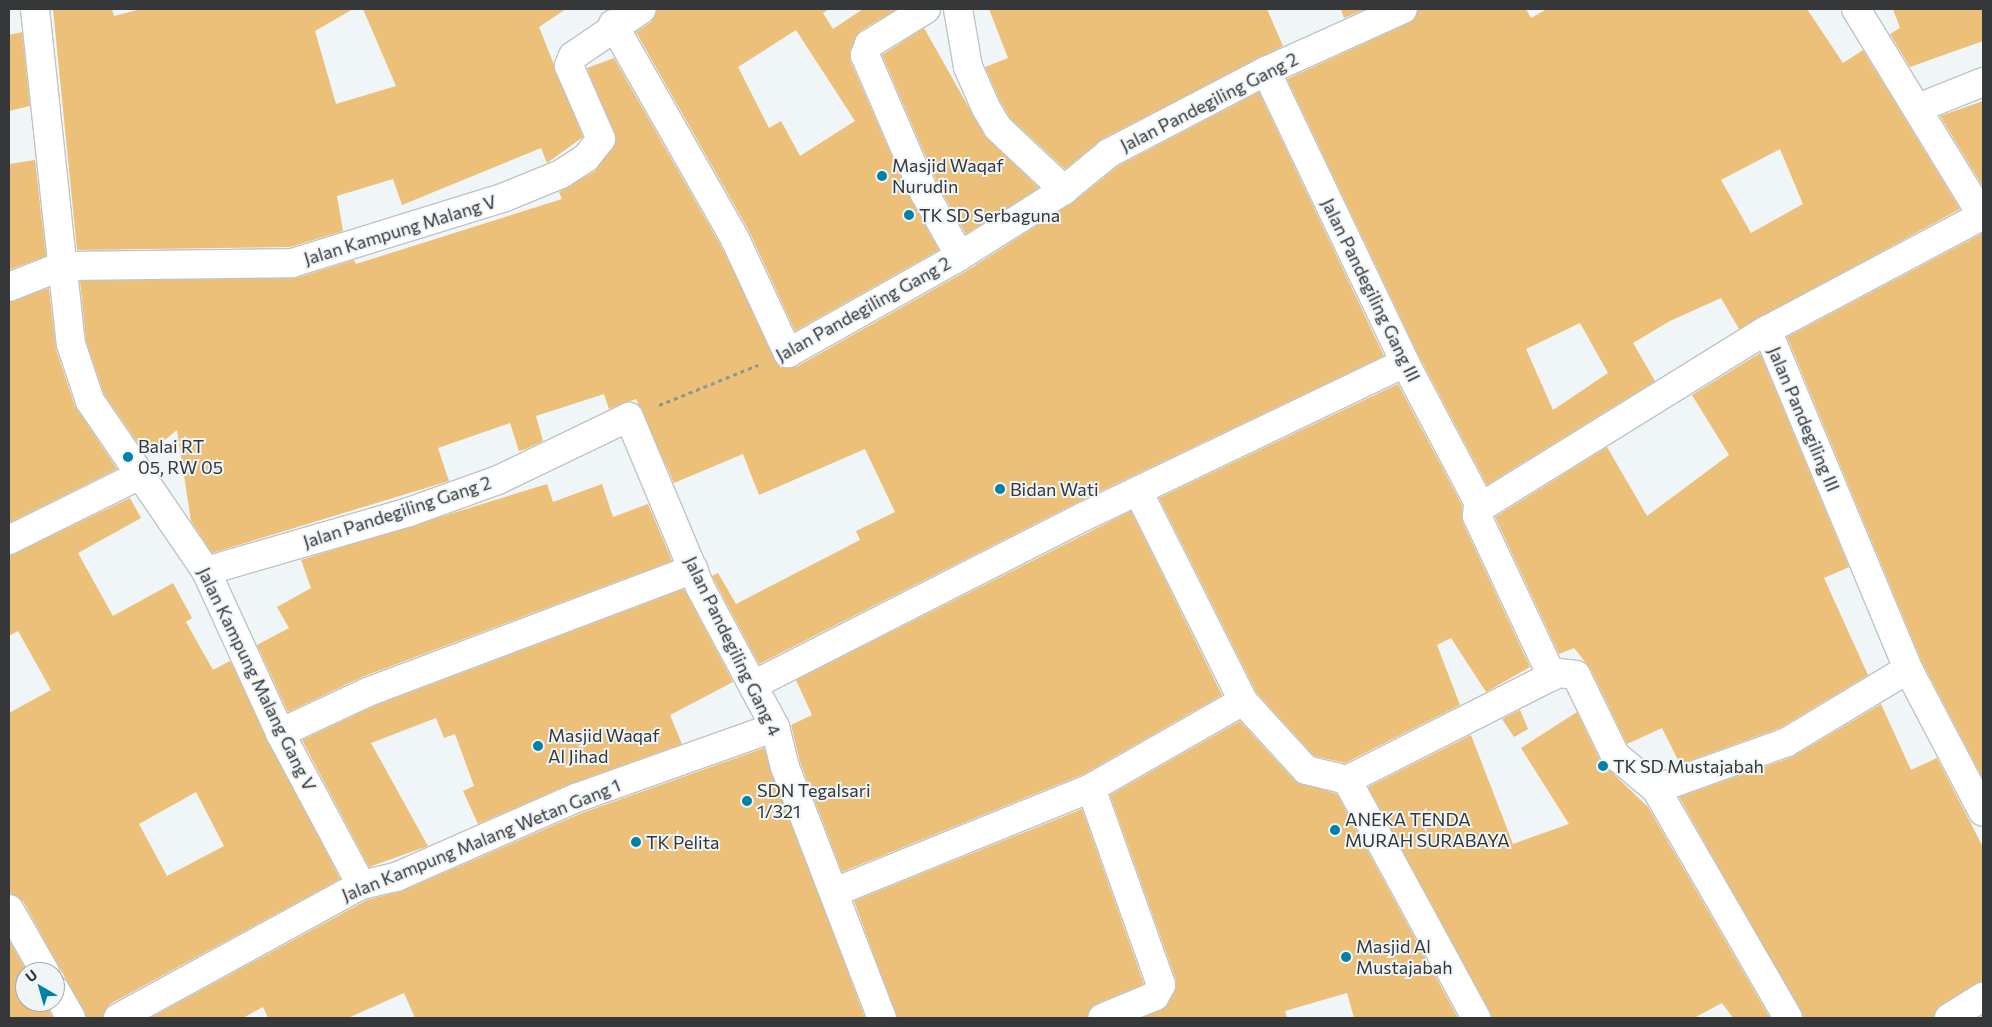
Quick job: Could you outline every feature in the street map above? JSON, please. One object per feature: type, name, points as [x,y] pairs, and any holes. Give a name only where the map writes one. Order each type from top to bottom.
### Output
[{"type":"street","name":"Jalan Kampung Malang Gang V","points":[[34,9],[72,344],[90,401],[138,476],[206,570],[280,733],[361,885]]},
{"type":"street","name":"Jalan Kampung Malang V","points":[[9,287],[62,266],[292,263],[505,197],[560,174],[586,158],[601,138],[569,66],[573,56],[613,24],[642,9]]},
{"type":"street","points":[[926,9],[869,44],[865,55],[925,194],[960,256]]},
{"type":"street","points":[[958,9],[968,67],[986,108],[998,128],[1064,190]]},
{"type":"street","name":"Jalan Pandegiling Gang 2","points":[[788,353],[960,256],[1064,190],[1109,152],[1266,71],[1403,9]]},
{"type":"street","points":[[1767,330],[1983,216],[1856,9]]},
{"type":"street","points":[[613,24],[735,240],[788,353]]},
{"type":"street","name":"Jalan Pandegiling Gang III","points":[[1266,71],[1405,363],[1480,506],[1477,516],[1552,676]]},
{"type":"street","points":[[1918,108],[1983,82]]},
{"type":"street","name":"Jalan Pandegiling III","points":[[1480,506],[1767,330],[1908,669],[1983,812]]},
{"type":"street","points":[[755,684],[1138,491],[1405,363]]},
{"type":"street","name":"Jalan Pandegiling Gang 2","points":[[206,570],[409,512],[480,486],[629,417]]},
{"type":"street","name":"Jalan Pandegiling Gang 4","points":[[629,417],[714,617],[755,684],[775,727],[785,767],[835,892],[882,1018]]},
{"type":"street","points":[[9,540],[138,476]]},
{"type":"street","points":[[1138,491],[1243,701],[1306,770],[1347,780],[1552,676],[1566,672],[1576,675],[1615,755],[1656,789],[1788,1018]]},
{"type":"street","points":[[280,733],[368,692],[694,569]]},
{"type":"street","points":[[1656,789],[1787,742],[1908,669]]},
{"type":"street","points":[[835,892],[1091,788],[1243,701]]},
{"type":"street","name":"Jalan Kampung Malang Wetan Gang 1","points":[[118,1018],[361,885],[396,877],[576,798],[775,727]]},
{"type":"street","points":[[1347,780],[1476,1018]]},
{"type":"street","points":[[1091,788],[1161,985],[1155,996],[1102,1018]]},
{"type":"street","points":[[9,909],[39,962]]},
{"type":"street","points":[[1949,1018],[1983,997]]},
{"type":"path","name":"Jalan Pandegiling Gang 2","points":[[629,417],[788,353]]},
{"type":"building","points":[[53,9],[112,9],[114,16],[141,9],[353,9],[315,31],[336,104],[396,86],[363,9],[566,9],[539,27],[583,137],[547,163],[541,148],[402,205],[393,179],[337,196],[343,231],[290,247],[77,250]]},
{"type":"building","points":[[657,9],[829,9],[823,13],[833,29],[863,9],[897,9],[860,31],[850,50],[850,60],[911,200],[939,250],[795,331],[749,231],[636,32],[651,22]],"holes":[[[796,30],[855,121],[800,156],[781,121],[769,128],[738,67]]]},
{"type":"building","points":[[989,9],[1267,9],[1283,46],[1102,139],[1065,169],[1010,118],[1000,101],[985,67],[1008,58]]},
{"type":"building","points":[[1341,9],[1366,9],[1344,18]]},
{"type":"building","points":[[1418,9],[1526,9],[1531,18],[1547,9],[1807,9],[1843,63],[1863,50],[1960,209],[1739,329],[1721,298],[1670,321],[1633,343],[1655,381],[1487,485],[1419,356],[1287,79],[1409,23]],"holes":[[[1780,149],[1803,204],[1751,233],[1721,180]],[[1580,323],[1608,373],[1553,410],[1526,349]]]},
{"type":"building","points":[[1893,9],[1983,9],[1983,41],[1910,67],[1890,34],[1900,28]]},
{"type":"building","points":[[924,28],[985,136],[1039,188],[966,234],[939,187],[882,55]]},
{"type":"building","points":[[22,32],[30,106],[9,111],[9,35]]},
{"type":"building","points":[[614,58],[721,246],[780,366],[796,367],[968,270],[1072,203],[1118,166],[1259,92],[1384,356],[1078,502],[759,664],[712,576],[718,573],[736,604],[860,540],[856,531],[895,512],[865,449],[759,495],[743,454],[674,483],[636,399],[609,409],[604,394],[536,416],[543,441],[526,449],[519,451],[510,423],[438,448],[449,481],[212,553],[191,521],[177,430],[146,455],[104,394],[86,341],[80,281],[296,278],[354,260],[356,264],[562,199],[559,192],[595,171],[616,141],[587,68]]},
{"type":"building","points":[[1983,101],[1983,187],[1940,116]]},
{"type":"building","points":[[35,160],[46,256],[9,270],[9,164]]},
{"type":"building","points":[[1983,233],[1983,779],[1922,662],[1787,337]]},
{"type":"building","points":[[49,288],[56,349],[75,406],[117,469],[9,523],[9,302]]},
{"type":"building","points":[[1760,353],[1849,567],[1824,578],[1868,675],[1780,728],[1680,764],[1662,728],[1627,744],[1590,668],[1574,648],[1559,654],[1495,517],[1607,447],[1647,516],[1729,455],[1692,395]]},
{"type":"building","points":[[1398,384],[1462,505],[1463,523],[1530,667],[1486,692],[1451,638],[1437,645],[1460,705],[1345,763],[1314,756],[1256,692],[1159,498]]},
{"type":"building","points":[[547,484],[553,502],[602,484],[613,517],[648,504],[672,561],[362,677],[288,712],[257,645],[289,628],[277,607],[311,588],[301,560]]},
{"type":"building","points":[[130,498],[141,518],[78,553],[113,616],[173,583],[192,618],[186,622],[213,670],[230,661],[340,879],[110,1004],[102,1018],[87,1018],[65,978],[65,962],[56,962],[23,901],[9,893],[9,713],[51,690],[18,631],[9,636],[9,556]],"holes":[[[196,792],[224,846],[167,876],[139,824]]]},
{"type":"building","points":[[1131,511],[1222,695],[1084,774],[842,872],[800,762],[791,725],[812,715],[796,680]]},
{"type":"building","points":[[684,589],[733,682],[670,715],[682,744],[570,784],[478,824],[463,791],[474,786],[455,734],[444,738],[436,718],[371,743],[428,846],[369,867],[302,740],[374,706]]},
{"type":"building","points":[[1881,704],[1911,770],[1937,758],[1983,847],[1983,981],[1941,1005],[1933,1018],[1804,1018],[1679,797],[1792,757]]},
{"type":"building","points":[[1520,710],[1528,729],[1514,737],[1502,719]]},
{"type":"building","points":[[1577,712],[1601,762],[1648,807],[1770,1018],[1733,1018],[1722,1003],[1694,1018],[1492,1018],[1368,787],[1471,735],[1513,844],[1569,824],[1521,748]]},
{"type":"building","points":[[1240,721],[1295,781],[1337,794],[1458,1018],[1354,1018],[1347,993],[1285,1011],[1287,1018],[1142,1018],[1168,1004],[1176,980],[1110,795]]},
{"type":"building","points":[[764,748],[865,1018],[415,1018],[404,993],[348,1018],[268,1018],[263,1007],[243,1018],[150,1018],[367,900],[402,891],[582,813]]},
{"type":"building","points":[[1082,809],[1144,984],[1096,1004],[1087,1018],[897,1018],[854,901]]},
{"type":"building","points":[[9,940],[21,962],[15,962],[15,1012],[50,1012],[53,1018],[9,1018]]},
{"type":"place","name":"Masjid Waqaf Nurudin","points":[[882,176]]},
{"type":"place","name":"TK SD Serbaguna","points":[[909,215]]},
{"type":"place","name":"Balai RT 05, RW 05","points":[[128,457]]},
{"type":"place","name":"Bidan Wati","points":[[1000,489]]},
{"type":"place","name":"Masjid Waqaf Al Jihad","points":[[538,746]]},
{"type":"place","name":"TK SD Mustajabah","points":[[1603,766]]},
{"type":"place","name":"SDN Tegalsari 1/321","points":[[747,801]]},
{"type":"place","name":"ANEKA TENDA MURAH SURABAYA","points":[[1335,830]]},
{"type":"place","name":"TK Pelita","points":[[636,842]]},
{"type":"place","name":"Masjid Al Mustajabah","points":[[1346,957]]}]
